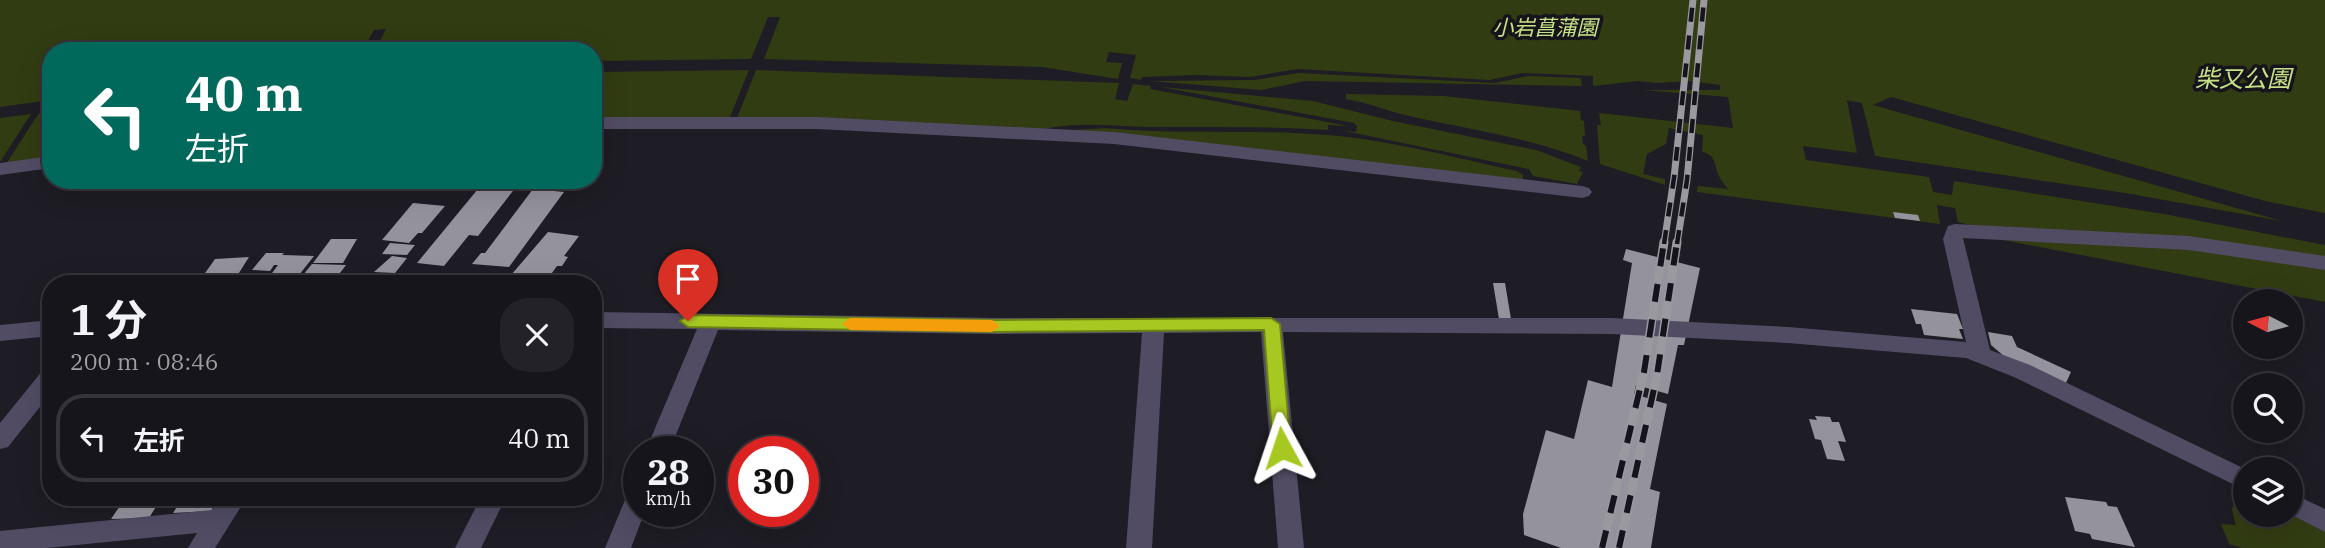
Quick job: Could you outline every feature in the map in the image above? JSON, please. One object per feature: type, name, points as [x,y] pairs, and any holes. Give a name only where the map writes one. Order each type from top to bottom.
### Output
[{"type":"street","points":[[602,124],[805,122],[1102,137],[1582,192]]},
{"type":"street","points":[[0,169],[42,163]]},
{"type":"street","points":[[1980,353],[1953,239],[1955,231],[2059,234],[2189,243],[2325,263]]},
{"type":"street","points":[[602,320],[997,326],[1271,324],[1696,328],[1980,353],[2233,474]]},
{"type":"street","points":[[664,436],[711,321]]},
{"type":"street","points":[[1271,324],[1291,548]]},
{"type":"street","points":[[1139,548],[1154,325]]},
{"type":"street","points":[[0,333],[42,329]]},
{"type":"street","points":[[0,440],[42,387]]},
{"type":"street","points":[[201,548],[228,506]]},
{"type":"street","points":[[468,548],[489,506]]},
{"type":"street","points":[[2303,509],[2325,521]]},
{"type":"street","points":[[0,542],[218,520]]},
{"type":"street","points":[[618,548],[626,527]]},
{"type":"green space","name":"柴又公園","points":[[0,0],[2325,0],[2325,213],[2265,201],[1891,97],[1873,105],[2282,221],[2125,193],[1875,156],[1862,103],[1847,100],[1857,153],[1803,146],[1806,160],[1929,177],[1933,192],[1952,195],[1954,181],[2164,214],[2325,245],[2325,257],[1977,227],[1958,222],[1955,208],[1937,205],[1940,224],[1697,192],[1698,186],[1728,189],[1719,176],[1712,157],[1702,152],[1703,135],[1669,128],[1666,144],[1647,154],[1643,174],[1665,179],[1665,185],[1600,164],[1597,125],[1601,125],[1599,113],[1733,128],[1728,97],[1642,90],[1720,90],[1720,85],[1690,81],[1638,81],[1593,86],[1593,76],[1522,73],[1490,80],[1297,69],[1250,77],[1196,75],[1142,77],[1141,80],[1130,78],[1136,55],[1109,52],[1106,62],[1122,63],[1118,79],[1042,67],[764,59],[780,17],[768,17],[751,59],[602,61],[602,42],[380,42],[386,29],[374,30],[367,42],[42,42],[42,101],[0,107]]},
{"type":"green space","points":[[749,70],[730,117],[602,120],[602,72]]},
{"type":"green space","points":[[756,70],[1119,83],[1115,99],[1127,101],[1133,84],[1349,126],[1328,125],[1328,130],[1081,125],[1040,130],[737,118]]},
{"type":"green space","points":[[1298,73],[1495,83],[1528,76],[1581,78],[1582,86],[1305,81],[1261,90],[1150,81],[1254,80]]},
{"type":"green space","points":[[1161,87],[1313,101],[1393,121],[1536,150],[1581,167],[1579,171],[1583,172],[1577,184],[1533,176],[1529,169],[1340,130],[1356,132],[1357,126],[1354,123]]},
{"type":"green space","points":[[1346,94],[1444,96],[1580,111],[1581,120],[1584,121],[1585,136],[1582,136],[1588,161],[1521,140],[1409,116],[1346,99]]},
{"type":"green space","points":[[42,112],[42,160],[6,164],[39,113]]},
{"type":"green space","points":[[31,114],[0,162],[0,118]]},
{"type":"green space","points":[[1106,128],[1351,137],[1517,171],[1523,175],[1523,180],[1057,131]]},
{"type":"green space","points":[[2003,240],[2196,249],[2325,267],[2325,302],[2303,298],[2303,289],[2257,289]]},
{"type":"green space","points":[[2303,520],[2325,532],[2325,548],[2242,548],[2229,544],[2221,524],[2233,525],[2233,527],[2303,527]]},
{"type":"building","points":[[478,189],[514,189],[478,236],[469,235],[444,266],[417,263]]},
{"type":"building","points":[[533,189],[564,192],[509,267],[472,264],[481,253],[485,253]]},
{"type":"building","points":[[413,203],[445,206],[422,233],[418,233],[409,243],[382,240]]},
{"type":"building","points":[[1893,212],[1918,215],[1920,221],[1895,218]]},
{"type":"building","points":[[548,232],[579,236],[564,256],[568,257],[562,266],[557,266],[550,275],[511,275]]},
{"type":"building","points":[[331,239],[357,239],[343,263],[313,263]]},
{"type":"building","points":[[390,243],[415,245],[407,255],[382,254]]},
{"type":"building","points":[[1626,249],[1700,268],[1684,345],[1678,345],[1668,394],[1636,385],[1634,394],[1667,404],[1650,489],[1660,492],[1651,548],[1561,548],[1524,535],[1523,514],[1546,430],[1574,439],[1588,380],[1612,387],[1632,263],[1623,260]]},
{"type":"building","points":[[266,253],[314,256],[299,275],[271,275],[278,265],[274,265],[270,271],[252,270]]},
{"type":"building","points":[[392,256],[407,258],[395,273],[374,272]]},
{"type":"building","points":[[249,257],[238,275],[204,275],[215,259]]},
{"type":"building","points":[[312,264],[346,265],[338,275],[303,275]]},
{"type":"building","points":[[1493,283],[1505,283],[1511,319],[1499,319]]},
{"type":"building","points":[[1911,309],[1957,314],[1963,329],[1959,329],[1963,339],[1924,335],[1921,324],[1916,324]]},
{"type":"building","points":[[1988,332],[2012,336],[2017,347],[2071,372],[2065,385],[2005,357],[1991,345]]},
{"type":"building","points":[[1815,416],[1830,417],[1832,422],[1839,422],[1846,442],[1838,441],[1845,461],[1827,459],[1821,440],[1815,439],[1809,419],[1817,420]]},
{"type":"building","points":[[2065,497],[2106,502],[2108,506],[2117,507],[2135,547],[2092,539],[2090,534],[2075,531]]},
{"type":"building","points":[[120,506],[156,506],[149,518],[111,519]]},
{"type":"building","points":[[177,506],[214,506],[211,511],[173,513]]},
{"type":"railway","points":[[1664,244],[1674,178],[1693,0]]},
{"type":"railway","points":[[1677,244],[1687,180],[1704,0]]},
{"type":"railway","points":[[1602,548],[1644,372],[1664,242]]},
{"type":"railway","points":[[1619,548],[1657,375],[1677,242]]},
{"type":"slow traffic","points":[[850,324],[992,326]]},
{"type":"route","points":[[688,321],[997,326],[1271,324],[1282,448]]},
{"type":"park label","name":"小岩菖蒲園","points":[[1545,28]]}]
